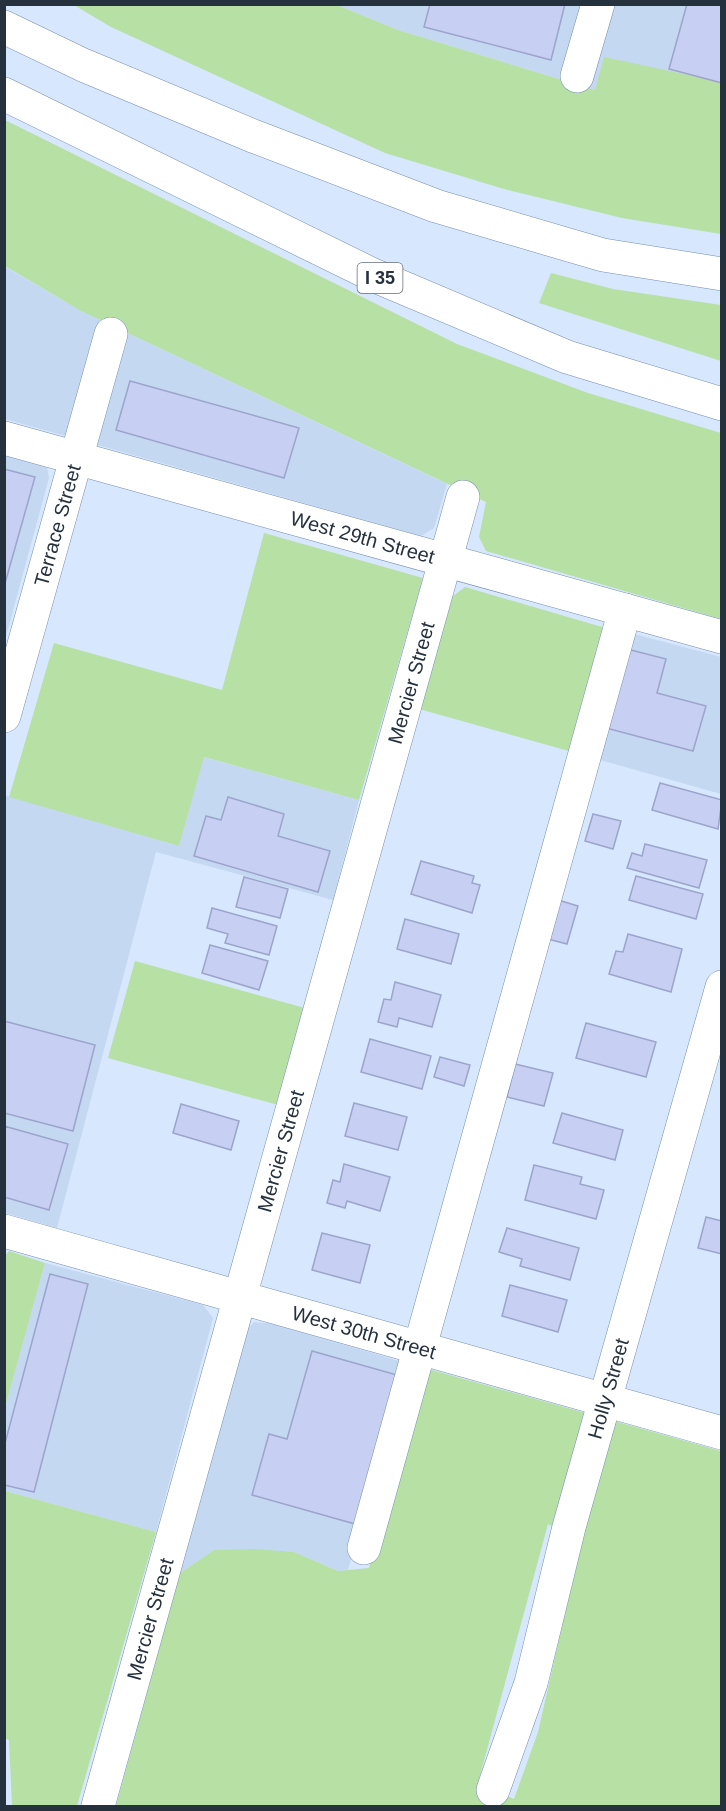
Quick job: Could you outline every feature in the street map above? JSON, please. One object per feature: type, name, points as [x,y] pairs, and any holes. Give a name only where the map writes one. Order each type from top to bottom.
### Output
[{"type":"main road","points":[[577,76],[598,4]]},
{"type":"main road","points":[[4,27],[83,65],[253,136],[436,206],[603,255],[722,274]]},
{"type":"main road","name":"I 35","points":[[4,94],[384,279],[567,357],[722,404]]},
{"type":"main road","name":"Terrace Street","points":[[4,716],[111,334]]},
{"type":"main road","name":"West 29th Street","points":[[4,438],[722,637]]},
{"type":"main road","name":"Mercier Street","points":[[98,1806],[464,496]]},
{"type":"main road","points":[[364,1548],[625,610]]},
{"type":"main road","name":"Holly Street","points":[[494,1790],[531,1683],[569,1527],[722,987]]},
{"type":"main road","name":"West 30th Street","points":[[4,1231],[722,1432]]},
{"type":"shaded area","points":[[337,5],[721,5],[721,82],[595,90],[398,30]]},
{"type":"shaded area","points":[[4,266],[81,311],[447,484],[434,528],[421,536],[5,419]]},
{"type":"shaded area","points":[[5,452],[42,463],[47,468],[49,478],[5,640]]},
{"type":"shaded area","points":[[627,632],[721,657],[721,794],[593,758]]},
{"type":"shaded area","points":[[203,757],[359,800],[333,900],[156,852],[57,1228],[5,1213],[4,795],[179,846]]},
{"type":"shaded area","points":[[45,1263],[203,1305],[213,1318],[156,1532],[5,1491],[5,1408]]},
{"type":"shaded area","points":[[254,1322],[274,1324],[406,1363],[348,1570],[338,1571],[294,1552],[214,1550],[180,1573],[245,1331]]},
{"type":"green space","points":[[74,5],[337,5],[398,30],[595,90],[604,57],[721,82],[721,234],[622,218],[504,189],[385,153],[111,27]]},
{"type":"green space","points":[[5,120],[457,344],[588,393],[721,433],[721,619],[486,551],[479,537],[486,502],[81,311],[5,266]]},
{"type":"green space","points":[[551,273],[613,289],[721,305],[721,361],[539,303]]},
{"type":"green space","points":[[264,533],[423,578],[359,800],[204,757],[179,846],[9,797],[54,643],[222,690]]},
{"type":"green space","points":[[465,587],[609,629],[576,753],[419,709],[453,596]]},
{"type":"green space","points":[[135,961],[305,1008],[278,1105],[108,1058]]},
{"type":"green space","points":[[9,1251],[45,1263],[5,1408],[4,1257]]},
{"type":"green space","points":[[421,1367],[721,1451],[721,1806],[116,1806],[180,1573],[214,1550],[254,1549],[294,1552],[338,1571],[369,1568],[416,1407]],"holes":[[[548,1524],[581,1544],[538,1732],[514,1799],[478,1783]]]},
{"type":"green space","points":[[5,1491],[156,1532],[77,1806],[12,1806],[9,1740],[4,1738]]},
{"type":"building","points":[[430,4],[565,4],[551,60],[424,27]]},
{"type":"building","points":[[687,4],[722,4],[722,83],[669,69]]},
{"type":"building","points":[[130,381],[299,428],[284,478],[116,430]]},
{"type":"building","points":[[4,469],[35,477],[4,587]]},
{"type":"building","points":[[627,649],[666,659],[657,693],[706,706],[693,751],[606,728]]},
{"type":"building","points":[[660,783],[722,800],[718,829],[652,810]]},
{"type":"building","points":[[228,797],[284,814],[278,836],[330,851],[318,892],[194,856],[206,816],[221,820]]},
{"type":"building","points":[[593,814],[621,821],[613,849],[585,841]]},
{"type":"building","points":[[645,844],[707,860],[699,888],[627,868],[632,853],[642,856]]},
{"type":"building","points":[[421,861],[474,876],[472,883],[480,885],[472,913],[411,894]]},
{"type":"building","points":[[636,876],[703,894],[696,919],[629,900]]},
{"type":"building","points":[[244,877],[288,889],[280,918],[236,907]]},
{"type":"building","points":[[555,899],[578,906],[567,944],[544,938]]},
{"type":"building","points":[[212,908],[277,926],[269,955],[225,943],[228,934],[207,928]]},
{"type":"building","points":[[405,919],[459,934],[451,964],[397,949]]},
{"type":"building","points":[[628,934],[682,949],[671,992],[609,974],[616,951],[623,952]]},
{"type":"building","points":[[210,945],[268,961],[259,990],[202,973]]},
{"type":"building","points":[[395,982],[441,995],[432,1027],[399,1018],[397,1027],[378,1022],[384,999],[391,1000]]},
{"type":"building","points":[[4,1021],[95,1045],[73,1131],[4,1113]]},
{"type":"building","points":[[586,1023],[656,1042],[646,1077],[576,1058]]},
{"type":"building","points":[[370,1039],[431,1056],[422,1089],[361,1072]]},
{"type":"building","points":[[440,1057],[470,1065],[464,1086],[434,1077]]},
{"type":"building","points":[[515,1064],[553,1073],[544,1106],[507,1097]]},
{"type":"building","points":[[354,1103],[407,1117],[398,1150],[345,1136]]},
{"type":"building","points":[[181,1104],[239,1121],[231,1150],[173,1133]]},
{"type":"building","points":[[562,1113],[623,1130],[615,1160],[553,1143]]},
{"type":"building","points":[[4,1126],[68,1144],[49,1210],[4,1197]]},
{"type":"building","points":[[344,1164],[390,1177],[380,1211],[347,1201],[345,1208],[327,1203],[333,1180],[340,1182]]},
{"type":"building","points":[[534,1165],[582,1177],[580,1184],[604,1190],[596,1219],[525,1200]]},
{"type":"building","points":[[706,1217],[722,1221],[722,1254],[698,1248]]},
{"type":"building","points":[[507,1228],[579,1248],[570,1280],[520,1266],[522,1259],[499,1252]]},
{"type":"building","points":[[322,1233],[370,1245],[360,1283],[312,1270]]},
{"type":"building","points":[[50,1274],[88,1284],[34,1492],[4,1485],[4,1447]]},
{"type":"building","points":[[510,1285],[567,1300],[558,1332],[502,1316]]},
{"type":"building","points":[[312,1351],[397,1375],[355,1524],[252,1495],[269,1434],[287,1439]]}]
